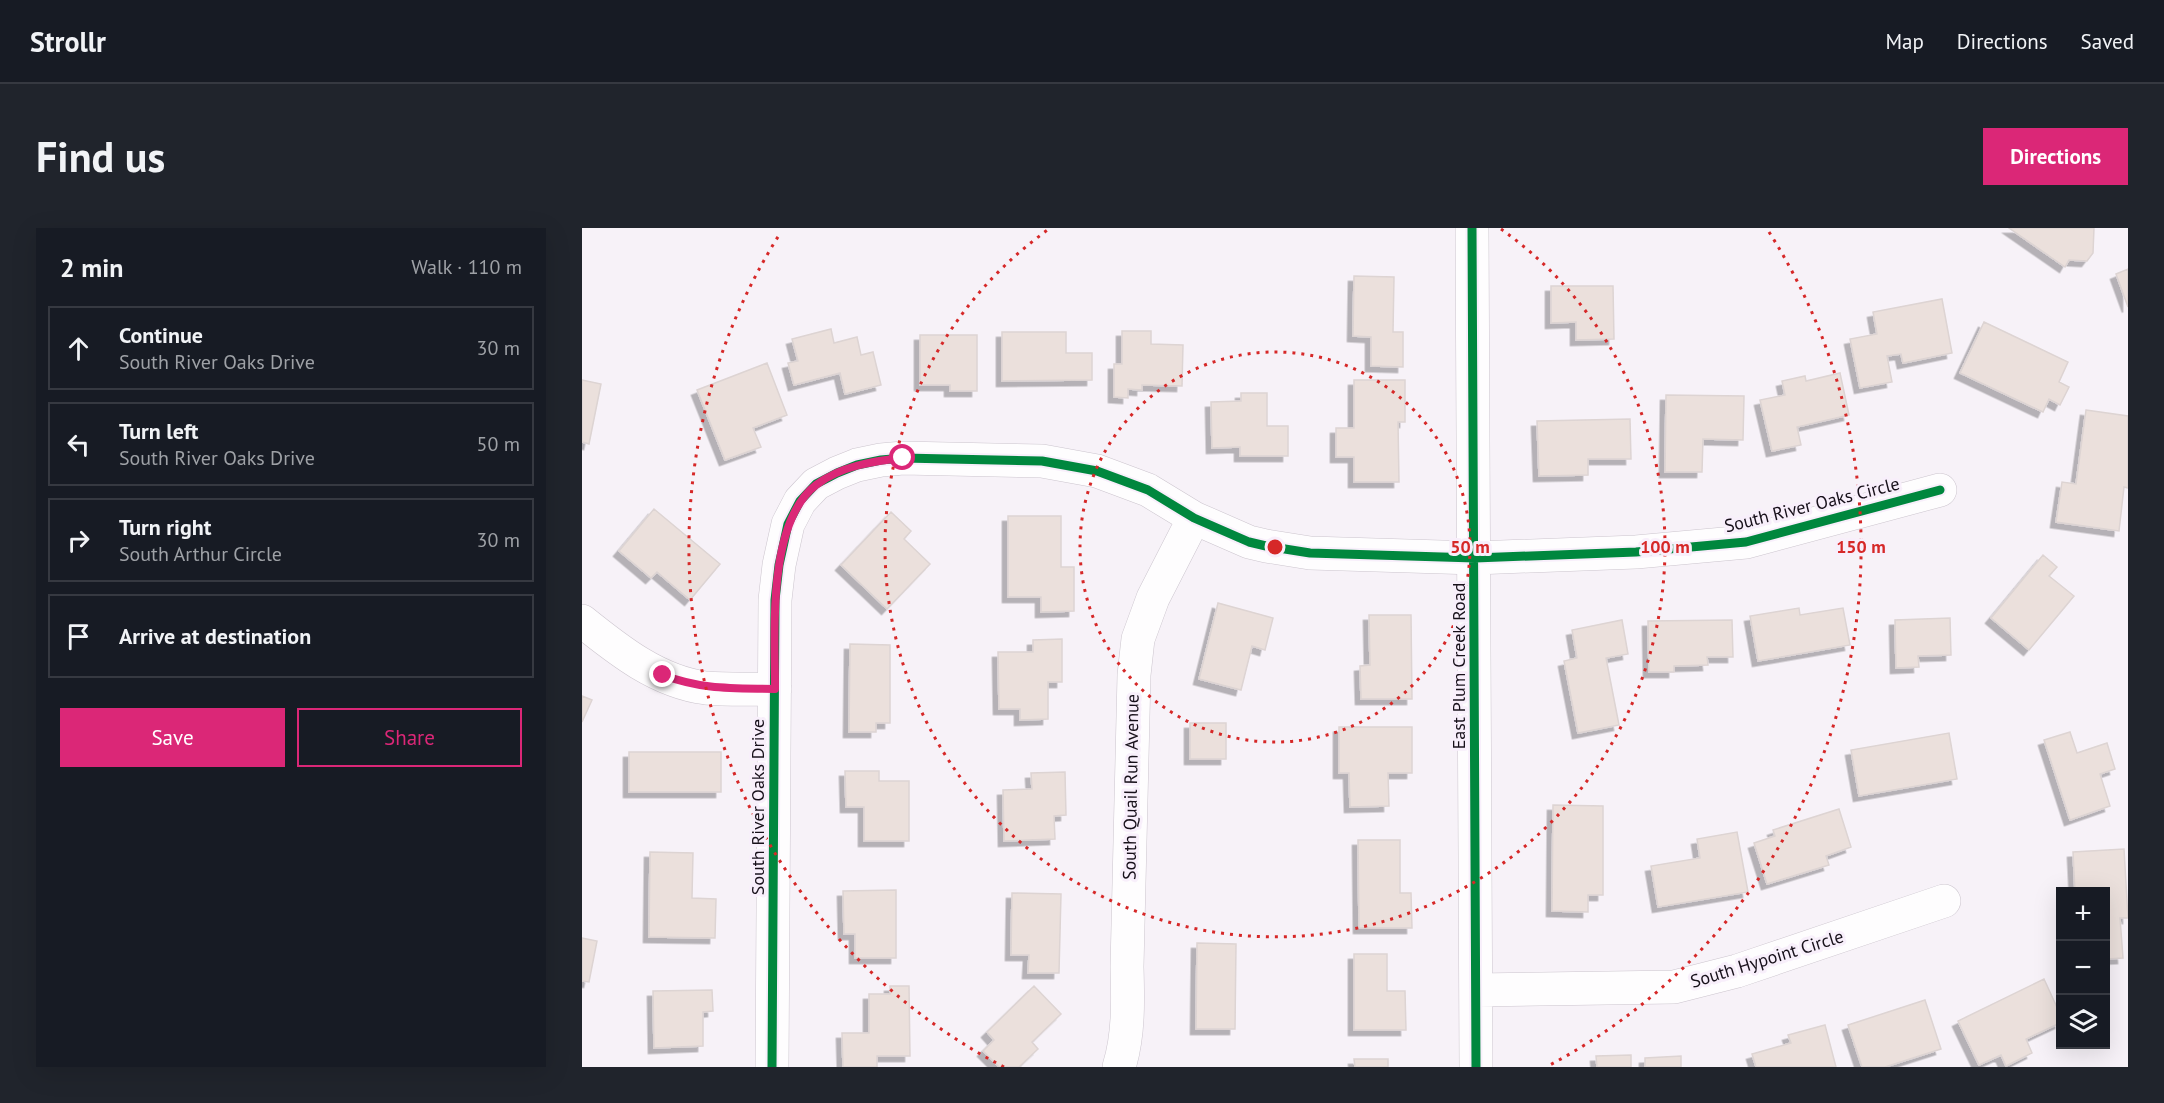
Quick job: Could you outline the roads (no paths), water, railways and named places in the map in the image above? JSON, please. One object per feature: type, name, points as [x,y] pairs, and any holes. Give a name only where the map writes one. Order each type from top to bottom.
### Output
[{"type":"street","name":"East Plum Creek Road","points":[[1473,228],[1476,1067]]},
{"type":"street","name":"South River Oaks Drive","points":[[772,1067],[776,600],[779,565],[789,524],[800,501],[816,484],[857,465],[903,458],[1042,461],[1097,471],[1148,490],[1194,518],[1249,542],[1310,553],[1475,558]]},
{"type":"street","name":"South River Oaks Circle","points":[[1475,558],[1636,552],[1746,542],[1940,490]]},
{"type":"street","name":"South Quail Run Avenue","points":[[1119,1067],[1128,1006],[1134,675],[1138,639],[1153,598],[1194,518]]},
{"type":"street","points":[[582,621],[637,662],[682,682],[706,688],[775,689]]},
{"type":"street","name":"South Hypoint Circle","points":[[1476,990],[1674,987],[1737,971],[1944,901]]}]
